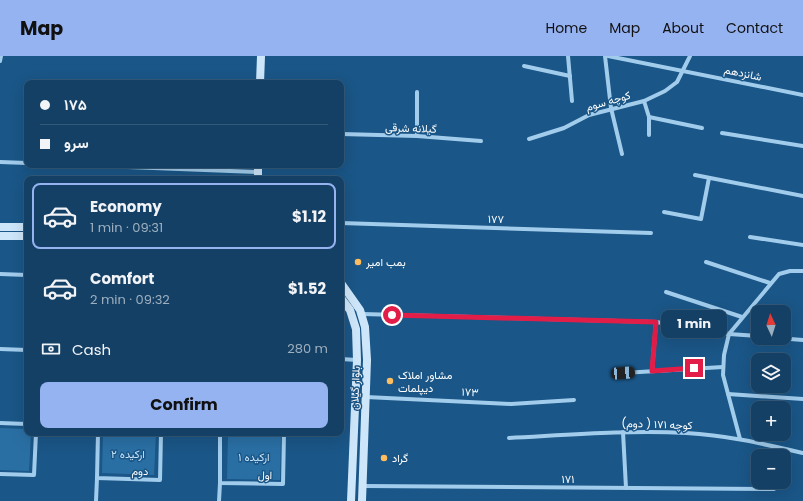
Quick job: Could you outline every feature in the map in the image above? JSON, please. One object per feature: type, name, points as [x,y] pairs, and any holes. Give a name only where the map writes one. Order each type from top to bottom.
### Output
[{"type":"main road","points":[[260,80],[261,56]]},
{"type":"main road","points":[[0,227],[24,227]]},
{"type":"main road","points":[[0,236],[24,236]]},
{"type":"main road","name":"بلوار گیلان","points":[[344,288],[361,314],[365,327],[367,360],[362,501]]},
{"type":"main road","name":"بلوار گیلان","points":[[344,302],[350,310],[356,328],[357,360],[351,501]]},
{"type":"street","points":[[568,56],[572,101]]},
{"type":"street","points":[[606,56],[612,108],[622,154]]},
{"type":"street","name":"شانزدهم","points":[[606,56],[803,95]]},
{"type":"street","points":[[683,71],[690,56]]},
{"type":"street","points":[[524,66],[570,76]]},
{"type":"street","name":"کوچه سوم","points":[[530,139],[564,128],[589,115],[644,101],[665,91],[677,82],[683,71]]},
{"type":"street","points":[[417,92],[417,136]]},
{"type":"street","points":[[644,101],[649,117],[649,135]]},
{"type":"street","points":[[649,117],[702,128]]},
{"type":"street","points":[[722,133],[803,146]]},
{"type":"street","name":"گیلانه شرقی","points":[[344,134],[417,136],[481,140]]},
{"type":"street","points":[[0,162],[24,163]]},
{"type":"street","points":[[154,168],[258,172]]},
{"type":"street","points":[[695,175],[803,196]]},
{"type":"street","points":[[664,212],[701,219],[709,178]]},
{"type":"street","name":"۱۷۷","points":[[344,223],[651,234]]},
{"type":"street","points":[[750,237],[803,245]]},
{"type":"street","points":[[706,262],[770,283]]},
{"type":"street","points":[[740,439],[728,394],[723,367],[729,334],[779,274],[790,270],[803,272]]},
{"type":"street","points":[[0,274],[24,275]]},
{"type":"street","points":[[666,292],[742,317]]},
{"type":"street","points":[[361,314],[656,322],[729,334],[751,336]]},
{"type":"street","points":[[652,371],[656,322]]},
{"type":"street","points":[[791,339],[803,340]]},
{"type":"street","points":[[0,349],[24,350]]},
{"type":"street","points":[[344,359],[357,360]]},
{"type":"street","points":[[623,373],[723,367]]},
{"type":"street","points":[[728,394],[803,399]]},
{"type":"street","name":"۱۷۳","points":[[366,397],[511,404],[574,400]]},
{"type":"street","points":[[0,423],[24,424]]},
{"type":"street","points":[[623,432],[626,488]]},
{"type":"street","name":"کوچه ۱۷۱ ( دوم)","points":[[509,438],[623,432],[686,433],[740,439],[803,453]]},
{"type":"street","points":[[0,474],[34,475],[36,436]]},
{"type":"street","points":[[96,501],[98,436]]},
{"type":"street","name":"دوم","points":[[97,478],[160,480],[161,436]]},
{"type":"street","points":[[219,501],[220,436]]},
{"type":"street","name":"اول","points":[[220,483],[283,484],[284,436]]},
{"type":"street","name":"۱۷۱","points":[[363,486],[751,489]]},
{"type":"green space","points":[[0,428],[24,429],[24,436],[31,436],[29,471],[0,470]]},
{"type":"green space","name":"ارکیده ۲","points":[[103,436],[156,436],[154,475],[102,473]]},
{"type":"green space","name":"ارکیده ۱","points":[[228,436],[281,436],[280,480],[227,479]]},
{"type":"place","name":"بمب امیر","points":[[358,262]]},
{"type":"place","name":"مشاور املاک دیپلمات","points":[[390,381]]},
{"type":"place","name":"گراد","points":[[384,458]]},
{"type":"route","points":[[392,315],[559,321],[656,322],[652,371],[694,368]]}]
